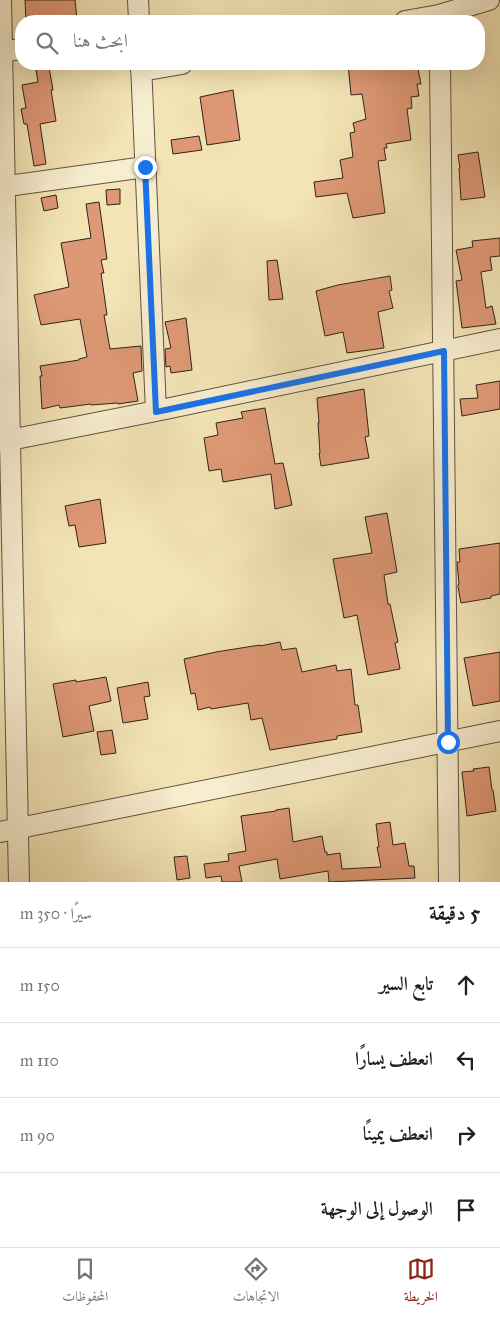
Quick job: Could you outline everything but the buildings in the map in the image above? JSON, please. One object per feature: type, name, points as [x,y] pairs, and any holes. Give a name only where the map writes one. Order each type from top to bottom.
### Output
[{"type":"street","points":[[0,0],[9,830],[19,882]]},
{"type":"street","points":[[138,0],[139,15]]},
{"type":"street","points":[[447,15],[489,0]]},
{"type":"street","points":[[1,52],[15,51]]},
{"type":"street","points":[[141,70],[156,412]]},
{"type":"street","points":[[440,70],[450,882]]},
{"type":"street","points":[[2,187],[145,167]]},
{"type":"street","points":[[5,442],[500,339]]},
{"type":"street","points":[[9,830],[500,732]]},
{"type":"route","points":[[145,167],[156,412],[444,351],[448,742]]}]
